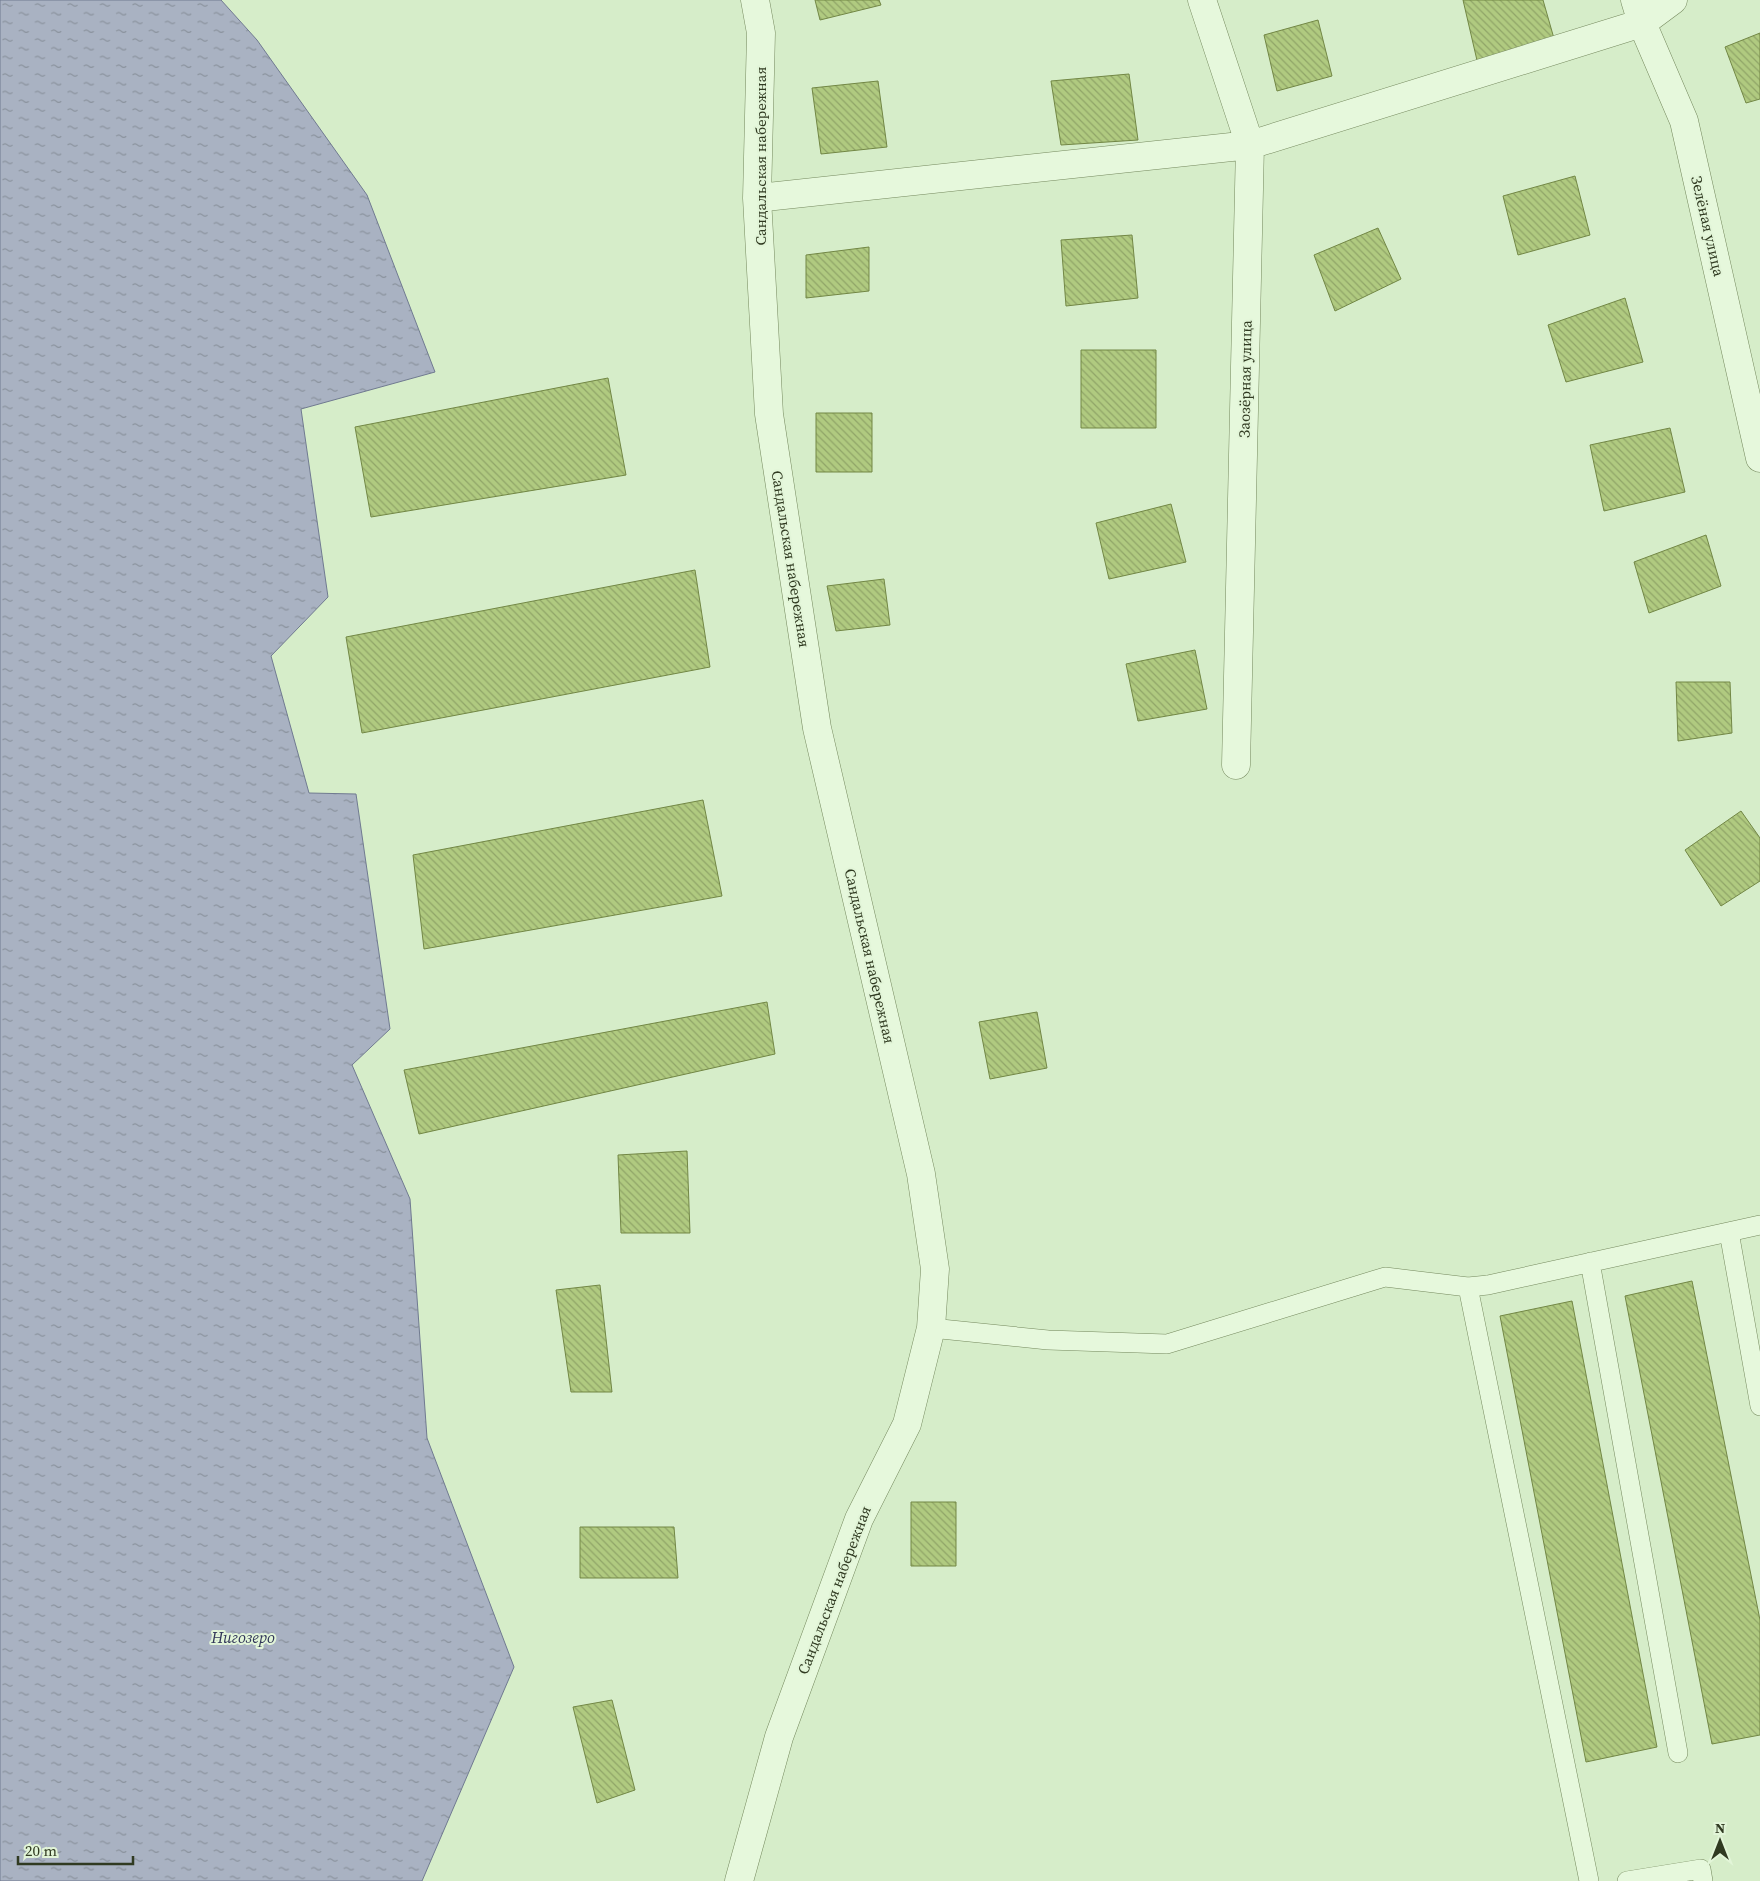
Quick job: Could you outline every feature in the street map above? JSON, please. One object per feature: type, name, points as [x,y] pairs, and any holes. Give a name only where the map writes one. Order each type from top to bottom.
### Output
[{"type":"street","name":"Сандальская набережная","points":[[739,1881],[779,1737],[859,1519],[907,1424],[931,1328],[935,1269],[921,1174],[817,728],[769,414],[757,198],[761,33],[754,0]]},
{"type":"street","name":"Заозёрная улица","points":[[1202,0],[1250,145],[1236,765]]},
{"type":"street","points":[[757,198],[1250,145],[1673,0]]},
{"type":"street","name":"Зелёная улица","points":[[1639,12],[1684,121],[1760,458]]},
{"type":"lane","points":[[931,1328],[1048,1340],[1166,1344],[1385,1277],[1468,1287],[1488,1285],[1760,1225]]},
{"type":"lane","points":[[1729,1232],[1760,1406]]},
{"type":"lane","points":[[1590,1262],[1678,1753]]},
{"type":"lane","points":[[1468,1287],[1588,1881]]},
{"type":"lane","points":[[1627,1881],[1701,1869],[1703,1881]]},
{"type":"water","name":"Нигозеро","points":[[0,0],[221,0],[257,40],[367,195],[435,372],[301,409],[328,597],[271,656],[309,793],[356,794],[390,1029],[352,1065],[410,1199],[427,1438],[514,1667],[422,1881],[0,1881]]},
{"type":"building","points":[[815,0],[879,0],[881,5],[820,20]]},
{"type":"building","points":[[1463,0],[1543,0],[1557,49],[1479,69]]},
{"type":"building","points":[[1318,20],[1332,76],[1277,91],[1264,35]]},
{"type":"building","points":[[1760,33],[1760,99],[1746,103],[1725,47]]},
{"type":"building","points":[[1129,74],[1138,140],[1061,145],[1051,81]]},
{"type":"building","points":[[878,81],[887,147],[821,154],[812,88]]},
{"type":"building","points":[[1575,176],[1590,235],[1518,255],[1503,196]]},
{"type":"building","points":[[1378,228],[1401,279],[1335,311],[1314,255]]},
{"type":"building","points":[[1132,235],[1138,298],[1066,306],[1061,240]]},
{"type":"building","points":[[869,247],[869,291],[806,298],[806,255]]},
{"type":"building","points":[[1625,298],[1643,362],[1566,382],[1548,325]]},
{"type":"building","points":[[1081,350],[1156,350],[1156,428],[1081,428]]},
{"type":"building","points":[[608,378],[626,475],[371,517],[355,427]]},
{"type":"building","points":[[816,413],[872,413],[872,472],[816,472]]},
{"type":"building","points":[[1670,428],[1685,492],[1604,511],[1590,445]]},
{"type":"building","points":[[1171,504],[1186,562],[1109,579],[1096,523]]},
{"type":"building","points":[[1706,535],[1721,586],[1649,613],[1634,562]]},
{"type":"building","points":[[695,570],[710,667],[362,733],[346,637]]},
{"type":"building","points":[[884,579],[890,625],[836,631],[827,586]]},
{"type":"building","points":[[1195,650],[1207,709],[1138,721],[1126,664]]},
{"type":"building","points":[[1676,682],[1730,682],[1732,733],[1678,741]]},
{"type":"building","points":[[703,800],[722,896],[424,949],[413,855]]},
{"type":"building","points":[[1741,811],[1760,838],[1760,881],[1721,906],[1685,850]]},
{"type":"building","points":[[767,1002],[775,1054],[419,1134],[404,1070]]},
{"type":"building","points":[[1037,1012],[1047,1068],[990,1079],[979,1022]]},
{"type":"building","points":[[687,1151],[690,1233],[621,1233],[618,1155]]},
{"type":"building","points":[[1692,1281],[1760,1620],[1760,1735],[1712,1744],[1625,1296]]},
{"type":"building","points":[[600,1285],[612,1392],[571,1392],[556,1290]]},
{"type":"building","points":[[1572,1301],[1657,1747],[1586,1762],[1500,1316]]},
{"type":"building","points":[[911,1502],[956,1502],[956,1566],[911,1566]]},
{"type":"building","points":[[580,1527],[674,1527],[678,1578],[580,1578]]},
{"type":"building","points":[[612,1700],[635,1790],[597,1803],[573,1707]]}]
